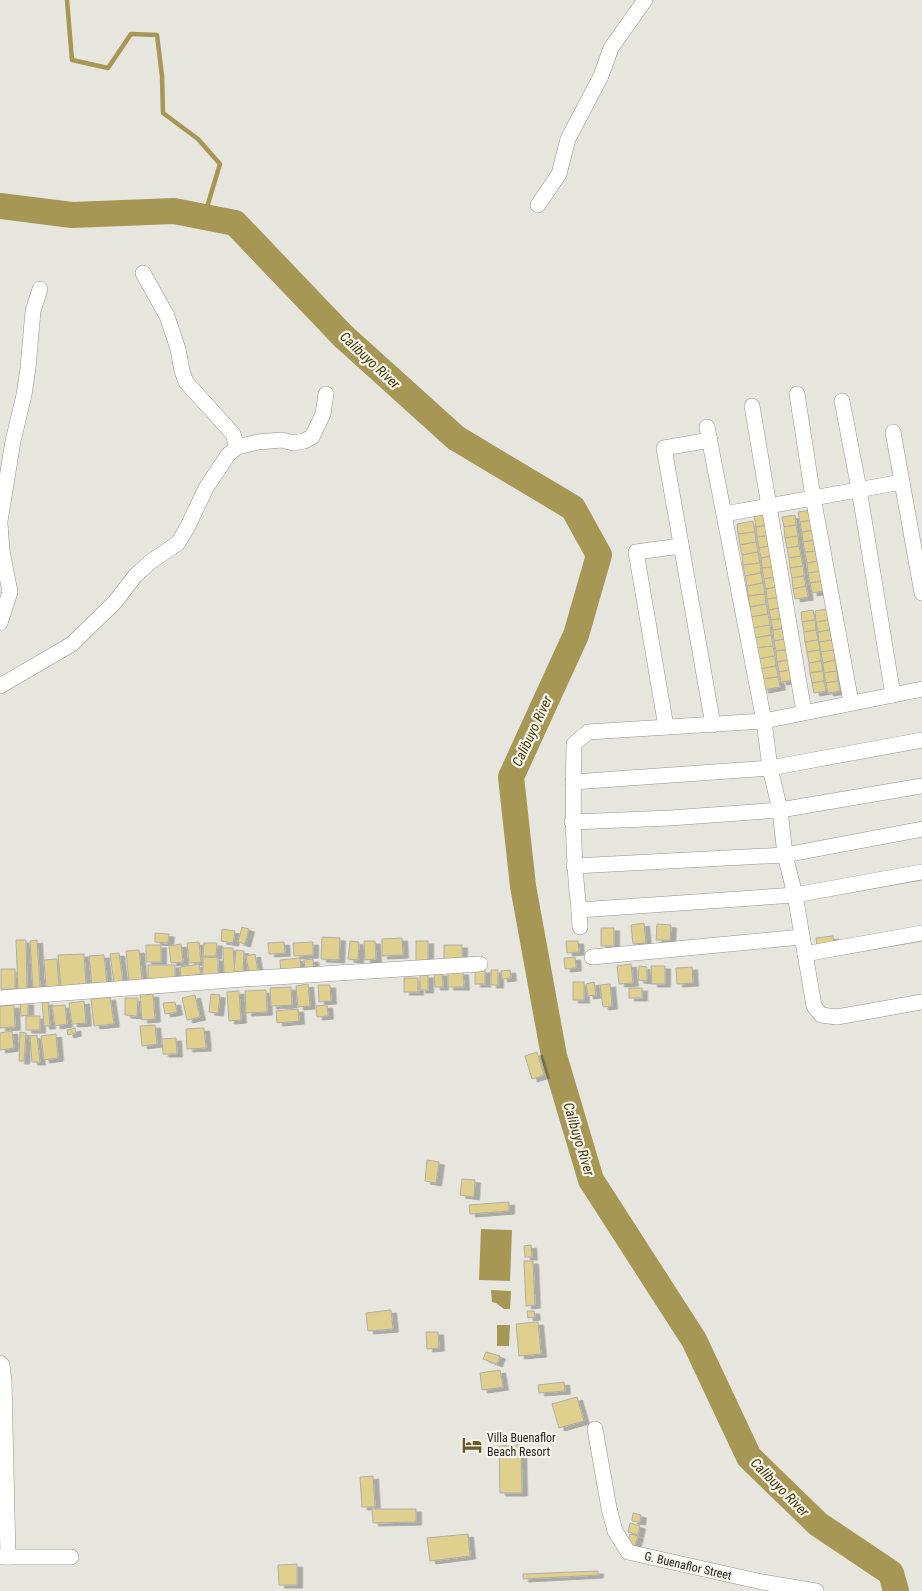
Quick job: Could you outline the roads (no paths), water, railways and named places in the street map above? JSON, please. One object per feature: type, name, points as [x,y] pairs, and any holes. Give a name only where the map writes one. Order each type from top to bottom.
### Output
[{"type":"street","points":[[538,205],[558,174],[568,139],[601,76],[611,48],[645,0]]},
{"type":"street","points":[[143,273],[167,316],[186,382],[233,434],[238,447]]},
{"type":"street","points":[[0,623],[10,592],[2,551],[0,522],[13,441],[25,386],[32,334],[32,311],[40,289]]},
{"type":"street","points":[[0,686],[72,644],[115,602],[135,576],[149,563],[178,543],[206,488],[228,455],[238,447],[258,442],[304,441],[312,437],[323,414],[326,394]]},
{"type":"street","points":[[797,394],[813,497],[851,702]]},
{"type":"street","points":[[842,401],[894,695]]},
{"type":"street","points":[[752,406],[804,712]]},
{"type":"street","points":[[893,432],[922,593]]},
{"type":"street","points":[[713,725],[664,448],[709,433],[764,721],[770,768],[780,810],[786,855],[795,895],[814,1006],[821,1015],[837,1017],[922,1002]]},
{"type":"street","points":[[724,514],[902,482]]},
{"type":"street","points":[[666,727],[636,552],[680,546]]},
{"type":"street","points":[[580,927],[572,822],[574,744],[588,732],[764,721],[922,689]]},
{"type":"street","points":[[573,782],[770,768],[922,740]]},
{"type":"street","points":[[572,822],[670,818],[780,810],[922,786]]},
{"type":"street","points":[[574,866],[786,855],[922,829]]},
{"type":"street","points":[[579,910],[795,895],[922,872]]},
{"type":"street","points":[[805,954],[922,933]]},
{"type":"street","points":[[592,957],[802,937]]},
{"type":"street","points":[[0,998],[244,979],[480,964]]},
{"type":"street","points":[[0,1363],[2,1365],[4,1381],[4,1557],[71,1557]]},
{"type":"street","name":"G. Buenaflor Street","points":[[595,1429],[615,1531],[628,1552],[762,1582],[816,1591]]},
{"type":"waterway","points":[[67,0],[72,60],[108,68],[131,34],[157,35],[162,76],[163,113],[198,139],[220,164],[204,217]]},
{"type":"waterway","name":"Calibuyo River","points":[[0,206],[72,215],[174,211],[235,223],[343,336],[456,438],[573,508],[599,555],[576,635],[511,777],[523,886],[554,1056],[591,1180],[694,1340],[749,1457],[818,1524],[891,1573],[896,1591]]},
{"type":"place","name":"Villa Buenaflor Beach Resort","points":[[472,1445]]}]
